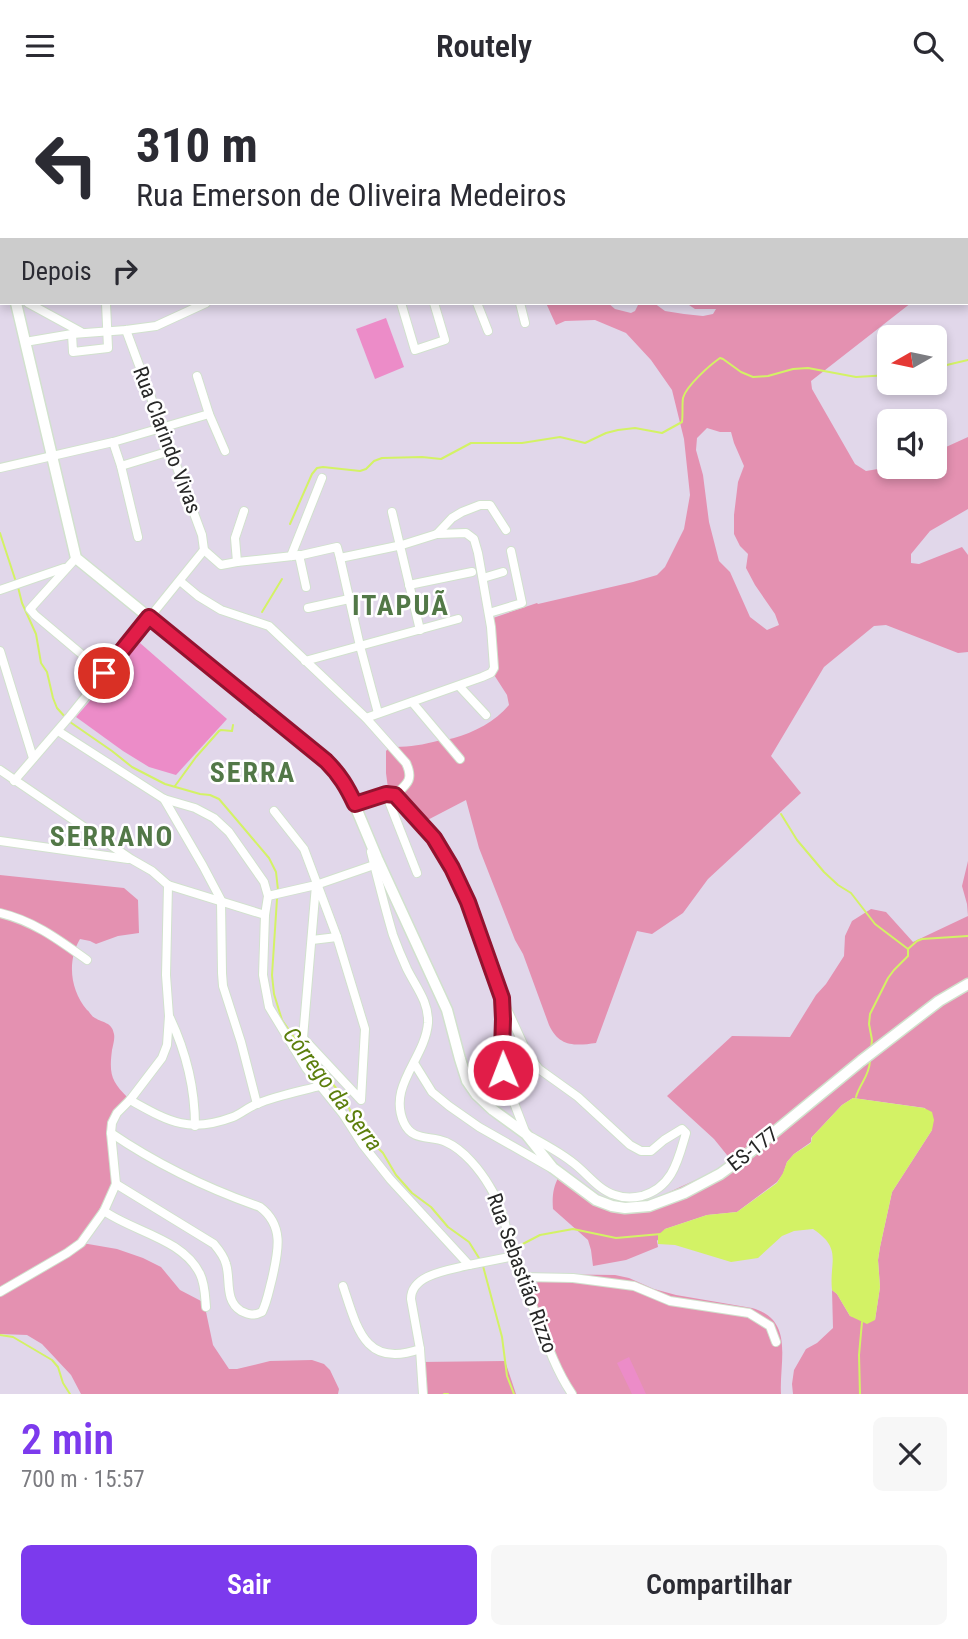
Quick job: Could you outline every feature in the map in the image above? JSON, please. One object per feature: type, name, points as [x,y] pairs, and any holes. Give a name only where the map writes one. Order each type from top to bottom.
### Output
[{"type":"main road","points":[[16,305],[76,558]]},
{"type":"main road","name":"ES-177","points":[[76,558],[337,772],[346,784],[376,861],[447,1010],[467,1081],[493,1110],[526,1134],[553,1168],[596,1200],[625,1208],[649,1206],[684,1193],[720,1174],[871,1053],[939,1001],[968,984]]},
{"type":"street","points":[[72,334],[73,352],[107,348],[106,305]]},
{"type":"street","points":[[25,342],[72,334],[156,326],[202,305]]},
{"type":"street","points":[[402,305],[415,350],[445,340],[435,305]]},
{"type":"street","points":[[478,305],[488,331]]},
{"type":"street","points":[[520,305],[525,323]]},
{"type":"street","points":[[42,306],[83,333]]},
{"type":"street","name":"Rua Clarindo Vivas","points":[[126,330],[202,534],[204,550]]},
{"type":"street","points":[[197,376],[225,451]]},
{"type":"street","points":[[0,468],[113,442],[209,414]]},
{"type":"street","points":[[113,442],[138,537]]},
{"type":"street","points":[[121,466],[170,451]]},
{"type":"street","points":[[306,587],[295,555],[322,478]]},
{"type":"street","points":[[437,534],[452,518],[480,505],[490,505],[506,530]]},
{"type":"street","points":[[237,562],[235,538],[244,511]]},
{"type":"street","points":[[392,512],[420,630]]},
{"type":"street","points":[[341,558],[399,546],[437,534],[466,533],[474,539],[478,552],[489,613],[495,659],[491,673],[366,718]]},
{"type":"street","points":[[15,781],[204,550],[221,565],[337,547],[378,713]]},
{"type":"street","points":[[489,613],[522,603],[511,551]]},
{"type":"street","points":[[76,558],[30,609],[104,673]]},
{"type":"street","points":[[0,590],[67,568]]},
{"type":"street","points":[[409,585],[472,572]]},
{"type":"street","points":[[483,577],[503,572]]},
{"type":"street","points":[[180,581],[221,610],[269,626],[366,718],[410,771],[408,783],[395,795]]},
{"type":"street","points":[[308,608],[349,599]]},
{"type":"street","points":[[305,661],[458,619]]},
{"type":"street","points":[[0,651],[33,758]]},
{"type":"street","points":[[459,686],[486,715]]},
{"type":"street","points":[[412,702],[460,759]]},
{"type":"street","points":[[58,731],[164,799],[195,807],[214,818],[229,832],[264,883],[268,896],[263,975],[269,1007],[306,1068],[390,1179],[477,1263]]},
{"type":"street","points":[[0,771],[152,871],[167,885],[265,915]]},
{"type":"street","points":[[355,804],[386,794],[395,795],[434,838],[468,902],[502,998],[528,1055],[539,1069],[578,1097],[630,1145],[641,1151],[651,1151],[664,1139],[682,1129],[686,1133],[677,1162],[666,1182],[653,1193],[635,1197],[614,1195],[574,1163],[526,1134],[503,1070],[502,998]]},
{"type":"street","points":[[386,794],[417,873]]},
{"type":"street","points":[[164,799],[220,900],[223,986],[242,1042],[257,1104]]},
{"type":"street","points":[[274,811],[304,849],[337,937],[365,1029],[361,1100],[303,1038],[316,884]]},
{"type":"street","points":[[0,841],[131,859]]},
{"type":"street","points":[[268,896],[316,884],[376,861]]},
{"type":"street","name":"Rua Sebastião Rizzo","points":[[376,861],[394,936],[427,1007],[428,1023],[424,1042],[401,1092],[399,1105],[404,1123],[415,1136],[447,1143],[463,1154],[483,1175],[499,1204],[514,1256],[551,1354],[570,1394]]},
{"type":"street","points":[[0,1292],[81,1243],[104,1211],[116,1184],[112,1123],[117,1113],[162,1058],[167,1045],[167,885]]},
{"type":"street","points":[[0,913],[30,922],[47,931],[86,960]]},
{"type":"street","points":[[312,940],[337,937]]},
{"type":"street","points":[[169,1016],[178,1035],[195,1100],[195,1126]]},
{"type":"street","points":[[414,1063],[432,1093],[449,1106],[553,1168]]},
{"type":"street","points":[[130,1100],[165,1120],[195,1126],[236,1116],[257,1104],[320,1086]]},
{"type":"street","points":[[111,1133],[141,1154],[174,1171],[260,1207],[268,1213],[275,1225],[278,1242],[262,1312],[246,1314],[236,1307],[230,1294],[226,1264],[214,1244],[116,1184]]},
{"type":"street","points":[[104,1211],[124,1223],[159,1237],[192,1262],[201,1276],[206,1307]]},
{"type":"street","points":[[423,1394],[420,1349],[411,1299],[413,1286],[434,1275],[514,1256]]},
{"type":"street","points":[[522,1277],[573,1278],[634,1286],[670,1301],[749,1313],[770,1326],[776,1342]]},
{"type":"street","points":[[343,1286],[355,1324],[374,1349],[393,1355],[404,1355],[420,1349]]},
{"type":"shaded area","points":[[547,305],[610,305],[631,313],[638,305],[657,305],[665,311],[703,316],[713,314],[716,309],[695,309],[689,305],[908,305],[883,325],[877,325],[877,330],[811,381],[812,389],[855,464],[866,471],[877,469],[877,479],[947,479],[947,447],[968,437],[968,509],[930,531],[911,554],[911,563],[919,564],[962,547],[968,555],[968,652],[958,653],[886,625],[874,626],[824,667],[771,756],[801,793],[708,879],[683,913],[652,934],[637,931],[596,1043],[581,1045],[558,1038],[549,1025],[479,848],[466,800],[416,826],[389,796],[386,751],[390,747],[417,745],[461,736],[491,721],[509,705],[507,695],[489,667],[493,661],[490,619],[537,603],[657,575],[665,567],[684,529],[690,495],[684,439],[672,390],[651,360],[626,333],[595,320],[565,321],[556,325]],"holes":[[[707,428],[731,432],[744,466],[738,482],[734,534],[748,554],[746,568],[779,625],[767,630],[750,617],[730,572],[719,561],[696,450],[697,438]]]},
{"type":"shaded area","points":[[386,318],[404,367],[375,379],[356,329]]},
{"type":"shaded area","points":[[140,643],[227,719],[176,775],[149,767],[76,717]]},
{"type":"shaded area","points":[[968,861],[968,916],[962,886]]},
{"type":"shaded area","points":[[0,875],[124,888],[138,900],[139,933],[118,936],[96,944],[80,939],[73,957],[72,975],[81,1002],[92,1016],[113,1030],[111,1071],[118,1087],[128,1098],[109,1122],[114,1184],[79,1244],[117,1249],[161,1267],[180,1290],[201,1301],[205,1307],[213,1345],[229,1369],[270,1361],[312,1360],[324,1364],[330,1370],[339,1389],[338,1394],[81,1394],[71,1375],[42,1344],[27,1335],[0,1334]]},
{"type":"shaded area","points":[[871,909],[886,912],[913,942],[968,916],[968,1394],[793,1394],[794,1370],[806,1349],[833,1328],[832,1290],[850,1316],[875,1320],[880,1287],[878,1260],[892,1192],[932,1130],[925,1108],[853,1098],[842,1105],[811,1138],[811,1142],[794,1154],[777,1182],[737,1212],[707,1215],[665,1229],[657,1241],[658,1247],[626,1260],[593,1266],[588,1240],[553,1209],[553,1192],[559,1176],[613,1204],[652,1200],[715,1171],[731,1160],[714,1139],[667,1096],[732,1036],[790,1037],[844,956],[845,936],[852,921]]},
{"type":"shaded area","points":[[853,1098],[924,1108],[932,1112],[934,1120],[932,1130],[892,1192],[878,1260],[880,1287],[875,1320],[867,1324],[850,1316],[832,1290],[831,1249],[813,1229],[794,1231],[782,1236],[758,1258],[731,1262],[675,1245],[658,1244],[658,1235],[665,1229],[707,1215],[737,1212],[777,1183],[794,1154],[811,1143],[812,1137],[842,1105]]},
{"type":"shaded area","points":[[536,1274],[615,1275],[676,1295],[752,1308],[766,1314],[780,1332],[781,1394],[576,1394],[559,1364],[532,1293],[538,1288]]},
{"type":"shaded area","points":[[629,1357],[646,1394],[632,1394],[617,1363]]},
{"type":"shaded area","points":[[505,1361],[516,1394],[422,1394],[420,1362]]},
{"type":"waterway","points":[[290,524],[317,468],[360,471],[382,458],[441,459],[471,443],[522,443],[560,437],[585,443],[606,433],[635,428],[662,433],[682,422],[685,393],[699,376],[720,358],[753,377],[808,368],[856,377],[877,376]]},
{"type":"waterway","points":[[947,365],[968,360]]},
{"type":"waterway","name":"Córrego da Serra","points":[[0,533],[16,582]]},
{"type":"waterway","points":[[262,612],[282,579]]},
{"type":"waterway","name":"Córrego da Serra","points":[[18,587],[36,634],[41,663],[47,672],[53,698],[66,718]]},
{"type":"waterway","name":"Córrego da Serra","points":[[70,722],[132,767],[165,784],[219,799],[269,858],[276,872],[278,890]]},
{"type":"waterway","points":[[175,786],[219,731],[232,731],[233,725]]},
{"type":"waterway","points":[[781,814],[797,840],[824,872],[851,893],[875,924],[908,949]]},
{"type":"waterway","name":"Córrego da Serra","points":[[277,899],[272,975],[274,994],[282,1020],[300,1046],[343,1096],[365,1135],[383,1153],[396,1175],[412,1193],[431,1207],[448,1227],[469,1242],[479,1258]]},
{"type":"waterway","points":[[871,1049],[870,1014],[888,978],[908,956],[908,949],[922,939],[968,936]]},
{"type":"waterway","points":[[856,1097],[870,1061]]},
{"type":"waterway","points":[[517,1247],[540,1235],[573,1229],[616,1238],[661,1234]]},
{"type":"waterway","name":"Córrego da Serra","points":[[483,1266],[502,1337],[507,1376],[514,1394]]},
{"type":"waterway","points":[[860,1394],[862,1322]]},
{"type":"waterway","points":[[0,1335],[13,1337],[52,1360],[70,1394]]},
{"type":"district","name":"ITAPUÃ","points":[[401,605]]},
{"type":"district","name":"SERRA","points":[[253,772]]},
{"type":"district","name":"SERRANO","points":[[112,836]]},
{"type":"route","points":[[104,673],[149,617],[326,761],[346,784],[355,804],[386,794],[395,795],[434,838],[468,902],[502,998],[503,1070]]}]
